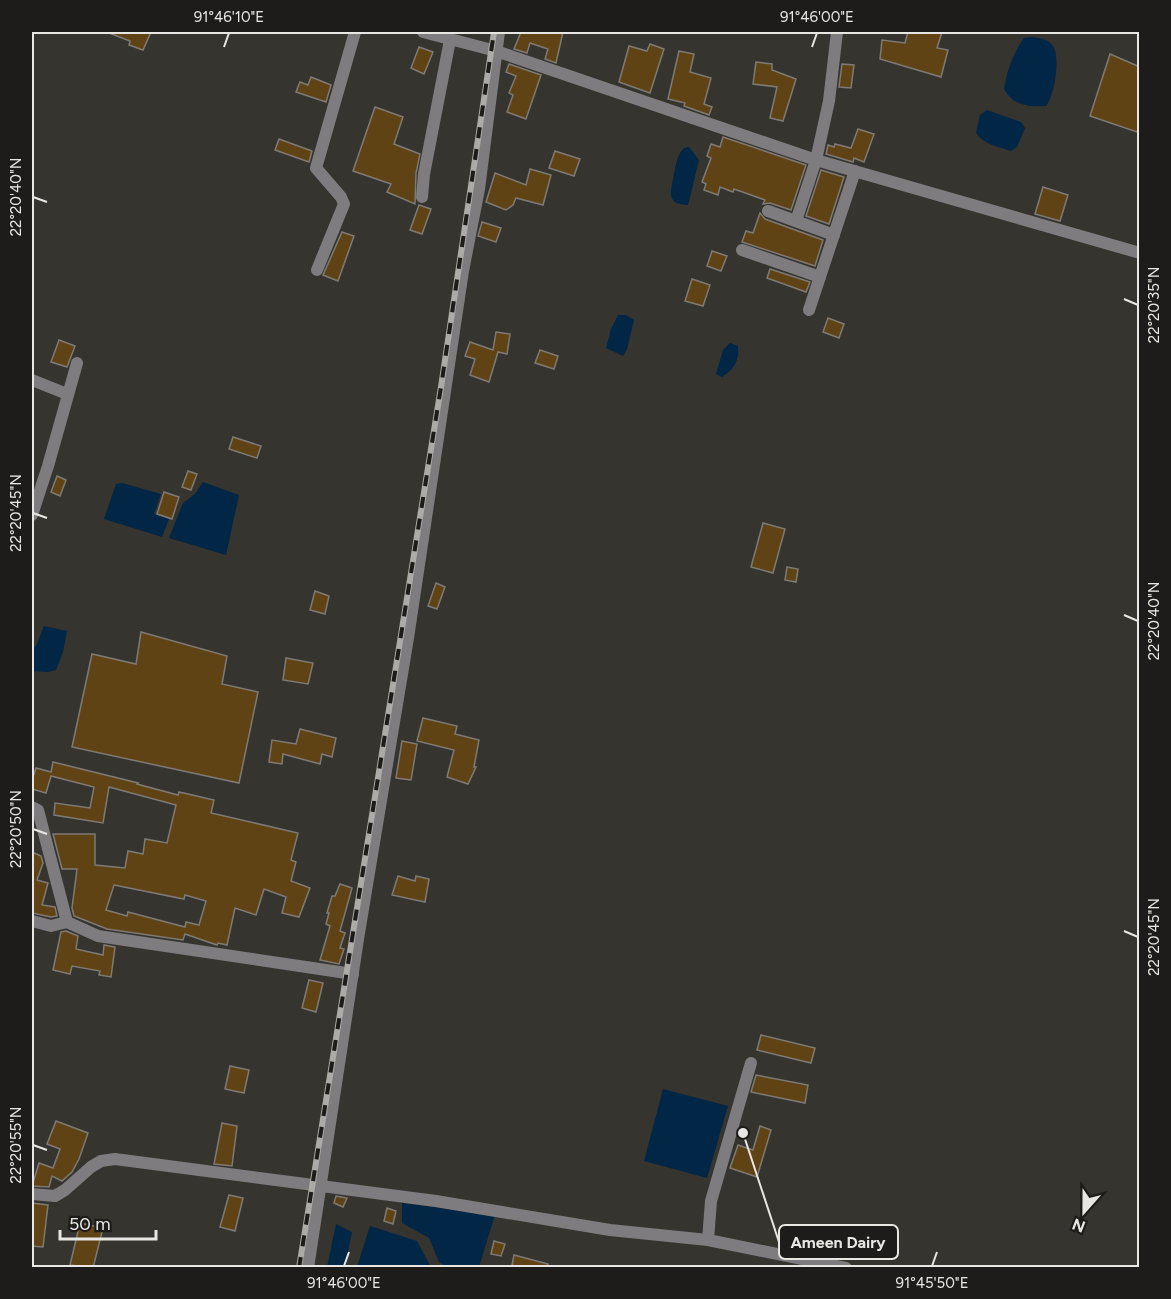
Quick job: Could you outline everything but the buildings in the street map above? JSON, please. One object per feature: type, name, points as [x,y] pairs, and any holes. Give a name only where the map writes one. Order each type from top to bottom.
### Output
[{"type":"street","points":[[317,270],[344,204],[341,197],[316,168],[355,32]]},
{"type":"street","points":[[423,32],[496,51],[816,160],[1140,253]]},
{"type":"street","points":[[308,1268],[463,271],[479,189],[499,32]]},
{"type":"street","points":[[796,221],[816,160],[829,101],[837,32]]},
{"type":"street","points":[[422,196],[424,174],[450,40]]},
{"type":"street","points":[[808,310],[855,171]]},
{"type":"street","points":[[768,211],[834,235]]},
{"type":"street","points":[[742,250],[820,277]]},
{"type":"street","points":[[32,515],[76,363]]},
{"type":"street","points":[[32,380],[67,394]]},
{"type":"street","points":[[32,807],[38,810],[67,922]]},
{"type":"street","points":[[32,921],[51,926],[67,922],[98,936],[353,974]]},
{"type":"street","points":[[708,1240],[711,1201],[751,1063]]},
{"type":"street","points":[[32,1194],[55,1196],[91,1167],[101,1161],[114,1159],[436,1201],[610,1230],[708,1240],[846,1268]]},
{"type":"water","points":[[1031,37],[1049,42],[1055,52],[1056,77],[1046,106],[1017,102],[1004,89],[1017,50],[1024,38]]},
{"type":"water","points":[[987,110],[1021,122],[1025,128],[1017,147],[1011,151],[992,145],[979,137],[976,133],[980,115]]},
{"type":"water","points":[[689,147],[699,160],[688,205],[676,202],[671,191],[678,157],[684,148]]},
{"type":"water","points":[[618,315],[626,315],[634,320],[623,356],[606,348]]},
{"type":"water","points":[[730,343],[738,346],[737,361],[722,377],[716,374],[723,350]]},
{"type":"water","points":[[203,482],[239,495],[226,555],[169,538],[183,503],[195,494]]},
{"type":"water","points":[[122,483],[161,494],[154,514],[169,519],[162,537],[104,519],[116,484]]},
{"type":"water","points":[[44,626],[67,631],[63,652],[56,670],[32,671],[32,647],[36,646]]},
{"type":"water","points":[[663,1089],[728,1106],[707,1178],[644,1161]]},
{"type":"water","points":[[402,1203],[495,1215],[479,1267],[448,1267],[439,1262],[429,1238],[402,1223]]},
{"type":"water","points":[[336,1224],[352,1232],[345,1267],[327,1267]]},
{"type":"water","points":[[370,1226],[417,1241],[431,1267],[357,1267]]},
{"type":"railway","points":[[299,1268],[441,387],[494,32]]},
{"type":"place","name":"Ameen Dairy","points":[[743,1133]]}]
